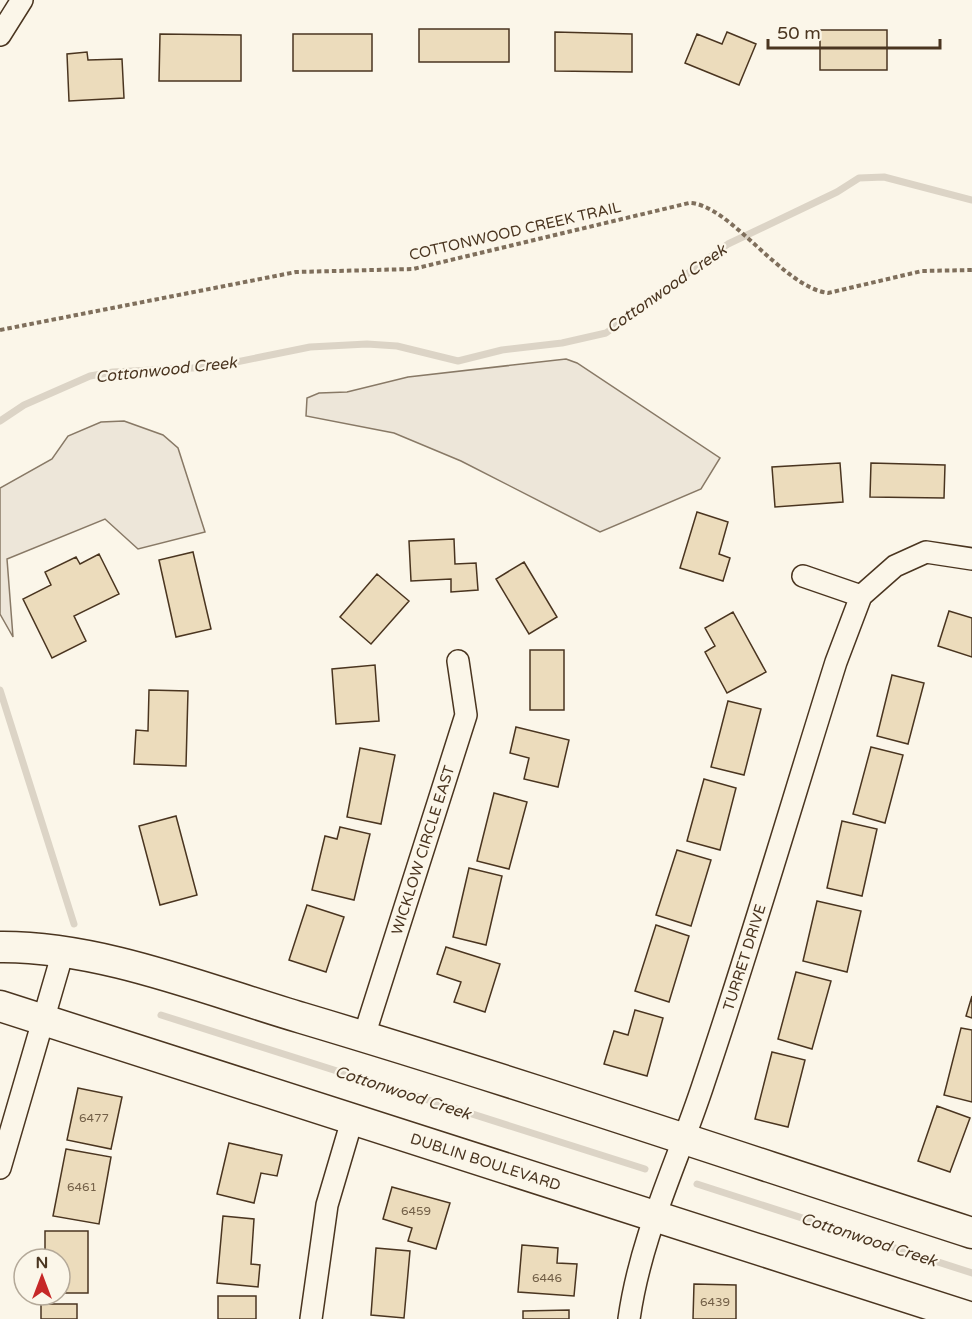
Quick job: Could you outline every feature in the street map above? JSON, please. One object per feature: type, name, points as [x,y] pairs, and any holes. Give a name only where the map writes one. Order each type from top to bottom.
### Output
[{"type":"main road","points":[[0,947],[63,952],[127,966],[364,1036],[972,1233]]},
{"type":"main road","name":"DUBLIN BOULEVARD","points":[[0,1006],[353,1118],[959,1316]]},
{"type":"street","points":[[0,35],[22,0]]},
{"type":"street","name":"TURRET DRIVE","points":[[629,1319],[634,1285],[653,1215],[704,1084],[836,662],[861,596],[895,566],[926,552],[972,559]]},
{"type":"street","points":[[803,576],[861,596]]},
{"type":"street","name":"WICKLOW CIRCLE EAST","points":[[364,1036],[466,715],[458,661]]},
{"type":"street","points":[[0,1168],[63,952]]},
{"type":"street","points":[[311,1319],[327,1205],[353,1118]]},
{"type":"path","name":"COTTONWOOD CREEK TRAIL","points":[[0,330],[296,272],[413,269],[677,205],[699,203],[716,213],[811,289],[828,292],[922,271],[972,270]]},
{"type":"shaded area","points":[[566,359],[577,363],[720,458],[701,489],[600,532],[461,461],[394,433],[306,416],[307,398],[319,393],[347,392],[408,377]]},
{"type":"shaded area","points":[[124,421],[163,435],[178,448],[205,532],[138,549],[105,519],[7,559],[13,637],[0,614],[0,488],[52,459],[68,436],[101,422]]},
{"type":"building","points":[[419,29],[509,29],[509,62],[419,62]]},
{"type":"building","points":[[820,30],[887,30],[887,70],[820,70]]},
{"type":"building","points":[[555,32],[632,34],[632,72],[555,71]]},
{"type":"building","points":[[727,32],[756,44],[739,85],[685,63],[697,34],[722,44]]},
{"type":"building","points":[[160,34],[241,35],[241,81],[159,81]]},
{"type":"building","points":[[293,34],[372,34],[372,71],[293,71]]},
{"type":"building","points":[[87,52],[88,60],[122,59],[124,98],[69,101],[67,54]]},
{"type":"building","points":[[840,463],[843,502],[775,507],[772,467]]},
{"type":"building","points":[[871,463],[945,465],[944,498],[870,497]]},
{"type":"building","points":[[697,512],[728,522],[719,554],[730,558],[723,581],[680,568]]},
{"type":"building","points":[[454,539],[455,564],[476,563],[478,590],[451,592],[451,579],[411,581],[409,541]]},
{"type":"building","points":[[193,552],[211,629],[176,637],[159,560]]},
{"type":"building","points":[[99,554],[119,594],[74,616],[86,641],[52,658],[23,599],[51,585],[45,572],[76,557],[80,564]]},
{"type":"building","points":[[524,562],[557,617],[529,634],[496,579]]},
{"type":"building","points":[[377,574],[409,601],[371,644],[340,617]]},
{"type":"building","points":[[949,611],[972,618],[972,657],[938,646]]},
{"type":"building","points":[[733,612],[766,672],[727,693],[705,652],[715,646],[705,628]]},
{"type":"building","points":[[530,650],[564,650],[564,710],[530,710]]},
{"type":"building","points":[[375,665],[379,721],[336,724],[332,669]]},
{"type":"building","points":[[892,675],[924,683],[908,744],[877,736]]},
{"type":"building","points":[[149,690],[188,691],[186,766],[134,764],[136,730],[148,731]]},
{"type":"building","points":[[728,701],[761,709],[744,775],[711,767]]},
{"type":"building","points":[[516,727],[569,740],[558,787],[524,779],[529,758],[510,753]]},
{"type":"building","points":[[871,747],[903,755],[885,823],[853,814]]},
{"type":"building","points":[[360,748],[395,755],[381,824],[347,817]]},
{"type":"building","points":[[704,779],[736,788],[720,850],[687,841]]},
{"type":"building","points":[[494,793],[527,802],[509,869],[477,861]]},
{"type":"building","points":[[176,816],[197,895],[160,905],[139,826]]},
{"type":"building","points":[[842,821],[877,829],[862,896],[827,888]]},
{"type":"building","points":[[340,827],[370,834],[354,900],[312,890],[325,836],[337,839]]},
{"type":"building","points":[[677,850],[711,860],[691,926],[656,915]]},
{"type":"building","points":[[469,868],[502,876],[486,945],[453,937]]},
{"type":"building","points":[[817,901],[861,911],[847,972],[803,961]]},
{"type":"building","points":[[307,905],[344,917],[326,972],[289,960]]},
{"type":"building","points":[[656,925],[689,936],[669,1002],[635,991]]},
{"type":"building","points":[[446,947],[500,964],[485,1012],[454,1002],[461,982],[437,974]]},
{"type":"building","points":[[796,972],[831,981],[812,1049],[778,1039]]},
{"type":"building","points":[[972,996],[972,1018],[966,1016]]},
{"type":"building","points":[[635,1010],[663,1018],[647,1076],[604,1064],[614,1031],[628,1035]]},
{"type":"building","points":[[961,1028],[972,1030],[972,1102],[944,1095]]},
{"type":"building","points":[[772,1052],[805,1060],[788,1127],[755,1119]]},
{"type":"building","points":[[78,1088],[122,1097],[111,1149],[67,1140]]},
{"type":"building","points":[[937,1106],[970,1118],[950,1172],[918,1161]]},
{"type":"building","points":[[229,1143],[282,1155],[277,1176],[261,1173],[254,1203],[217,1194]]},
{"type":"building","points":[[66,1149],[111,1157],[99,1224],[53,1216]]},
{"type":"building","points":[[392,1187],[450,1203],[436,1249],[408,1241],[412,1228],[383,1219]]},
{"type":"building","points":[[223,1216],[254,1219],[251,1264],[260,1265],[258,1287],[217,1283]]},
{"type":"building","points":[[45,1231],[88,1231],[88,1293],[72,1293],[72,1247],[45,1247]]},
{"type":"building","points":[[522,1245],[558,1248],[557,1263],[577,1264],[574,1296],[518,1292]]},
{"type":"building","points":[[376,1248],[410,1251],[404,1318],[371,1315]]},
{"type":"building","points":[[694,1284],[736,1285],[736,1319],[693,1319]]},
{"type":"building","points":[[218,1296],[256,1296],[256,1319],[218,1319]]},
{"type":"building","points":[[72,1304],[77,1304],[77,1319],[41,1319],[41,1307],[72,1307]]},
{"type":"building","points":[[569,1310],[569,1319],[523,1319],[523,1311]]},
{"type":"waterway","name":"Cottonwood Creek","points":[[0,421],[24,405],[90,376],[113,372],[212,367],[310,347],[367,344],[397,346],[458,361],[502,350],[562,343],[606,333],[728,244],[837,192],[859,178],[884,177],[972,200]]},
{"type":"waterway","name":"Cottonwood Creek","points":[[0,690],[74,924]]},
{"type":"waterway","name":"Cottonwood Creek","points":[[161,1015],[645,1169]]},
{"type":"waterway","name":"Cottonwood Creek","points":[[697,1184],[972,1273]]}]
